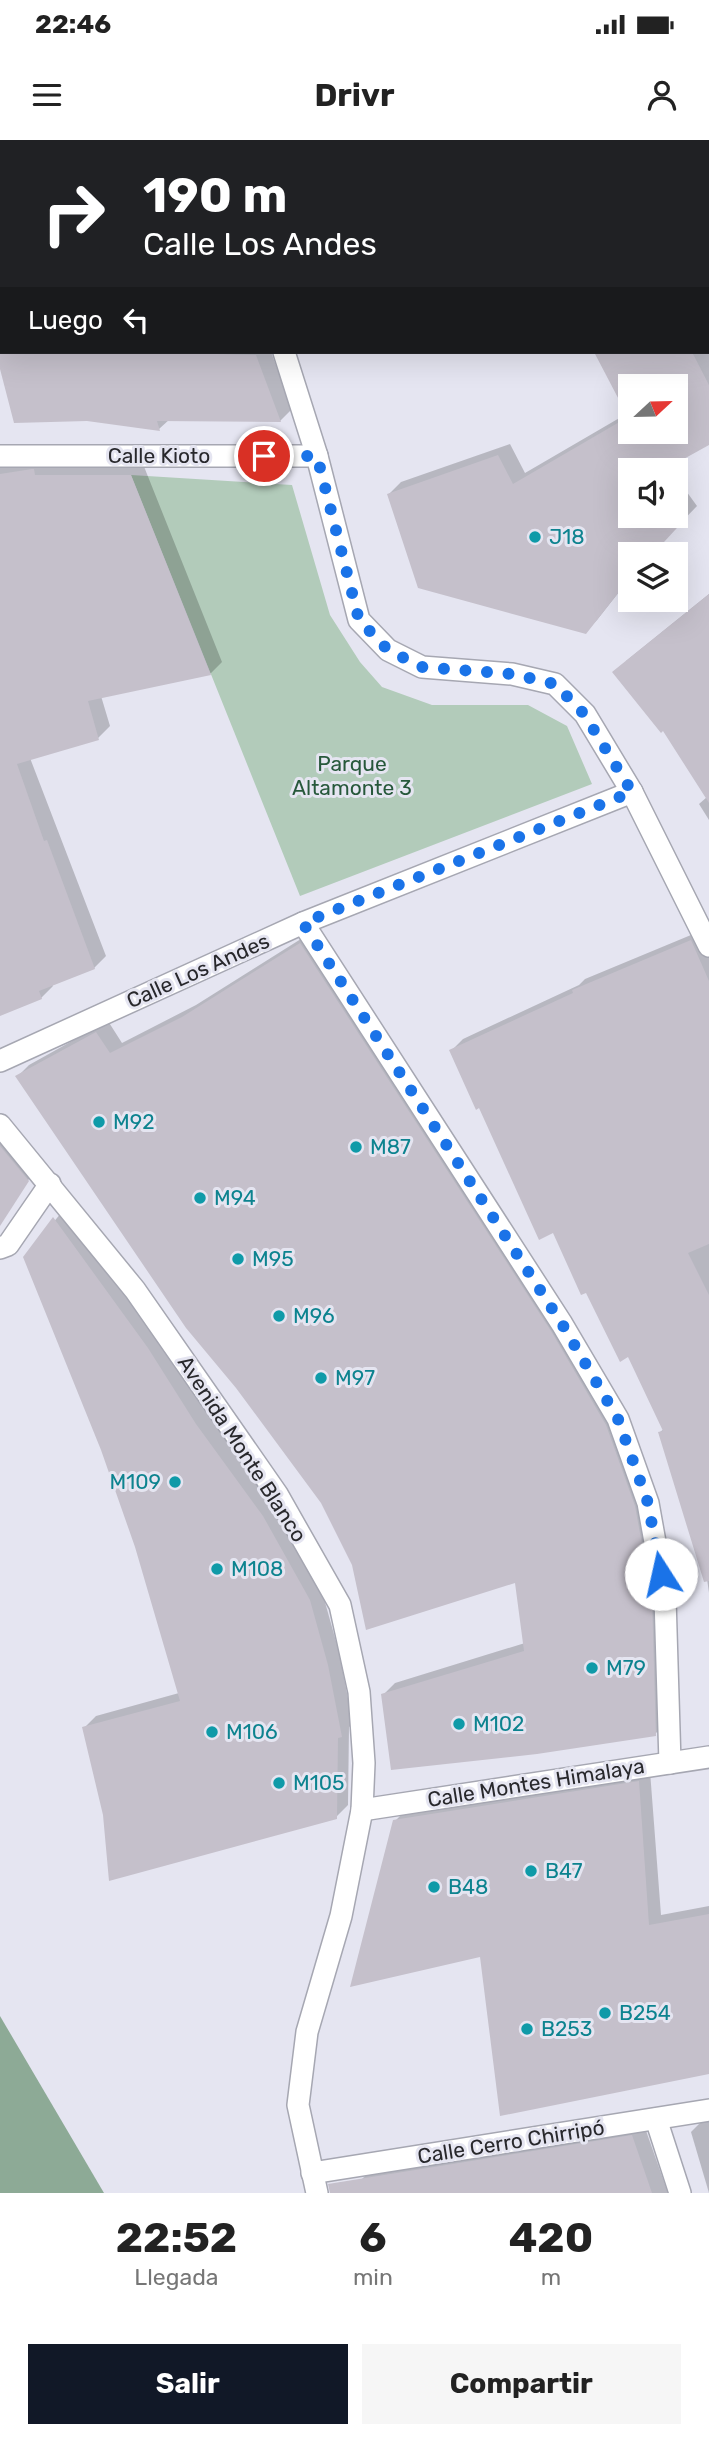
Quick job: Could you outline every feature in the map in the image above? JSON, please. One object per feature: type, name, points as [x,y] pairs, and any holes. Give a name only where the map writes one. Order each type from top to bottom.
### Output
[{"type":"street","points":[[285,354],[317,456],[359,620],[388,650],[422,667],[512,674],[555,684],[584,714],[632,792],[709,946]]},
{"type":"street","name":"Calle Kioto","points":[[0,456],[317,456]]},
{"type":"street","name":"Calle Los Andes","points":[[0,1061],[303,923],[632,792]]},
{"type":"street","points":[[303,923],[562,1324],[618,1419],[648,1503],[665,1598],[670,1763]]},
{"type":"street","name":"Avenida Monte Blanco","points":[[0,1125],[135,1290],[277,1494],[340,1605],[359,1692],[364,1763],[362,1810],[341,1916],[307,2032],[298,2105],[314,2183]]},
{"type":"street","points":[[0,1248],[8,1245],[50,1184]]},
{"type":"street","name":"Calle Montes Himalaya","points":[[362,1810],[709,1757]]},
{"type":"street","name":"Calle Cerro Chirripó","points":[[314,2183],[709,2110]]},
{"type":"street","points":[[656,2119],[680,2193]]},
{"type":"green space","name":"Parque Altamonte 3","points":[[131,475],[292,485],[330,615],[360,662],[382,687],[432,705],[528,705],[567,726],[592,784],[300,896]]},
{"type":"green space","points":[[0,2016],[104,2193],[0,2193]]},
{"type":"building","points":[[0,354],[256,355],[281,422],[157,421],[160,431],[87,421],[14,423],[0,369]]},
{"type":"building","name":"J18","points":[[595,354],[693,354],[709,385],[709,445],[686,458],[618,458],[618,528],[677,528],[664,542],[618,542],[618,593],[586,634],[418,588],[387,494],[498,455],[513,484],[618,423],[618,444],[688,444],[688,374],[618,374],[618,398]]},
{"type":"building","points":[[34,469],[35,475],[131,475],[211,675],[88,701],[99,740],[17,764],[44,841],[47,840],[95,969],[39,991],[42,999],[0,1016],[0,474]]},
{"type":"building","points":[[709,594],[709,803],[663,731],[661,733],[612,672]]},
{"type":"building","points":[[691,940],[709,981],[709,1244],[688,1253],[709,1295],[709,1581],[704,1582],[658,1432],[663,1431],[628,1357],[620,1362],[586,1293],[581,1295],[553,1233],[539,1240],[479,1108],[476,1110],[449,1050],[573,993],[572,990]]},
{"type":"building","points":[[300,943],[551,1331],[606,1425],[635,1506],[652,1599],[656,1736],[537,1754],[391,1770],[381,1694],[524,1651],[515,1583],[366,1630],[352,1565],[321,1503],[236,1388],[186,1328],[15,1076],[96,1032],[110,1053],[182,1017]]},
{"type":"building","points":[[0,1146],[29,1181],[0,1226]]},
{"type":"building","points":[[53,1217],[148,1348],[196,1424],[263,1516],[310,1600],[328,1665],[342,1737],[338,1738],[337,1819],[109,1881],[103,1815],[82,1727],[180,1701],[135,1547],[101,1450],[23,1257]]},
{"type":"building","points":[[639,1781],[649,1925],[709,1914],[709,2074],[500,2116],[480,1957],[350,1987],[393,1820]]},
{"type":"building","points":[[632,2135],[652,2193],[330,2193],[328,2184]]},
{"type":"place","name":"J18","points":[[535,537]]},
{"type":"place","name":"M92","points":[[99,1122]]},
{"type":"place","name":"M87","points":[[356,1147]]},
{"type":"place","name":"M94","points":[[200,1198]]},
{"type":"place","name":"M95","points":[[238,1259]]},
{"type":"place","name":"M96","points":[[279,1316]]},
{"type":"place","name":"M97","points":[[321,1378]]},
{"type":"place","name":"M109","points":[[175,1482]]},
{"type":"place","name":"M108","points":[[217,1569]]},
{"type":"place","name":"M79","points":[[592,1668]]},
{"type":"place","name":"M102","points":[[459,1724]]},
{"type":"place","name":"M106","points":[[212,1732]]},
{"type":"place","name":"M105","points":[[279,1783]]},
{"type":"place","name":"B47","points":[[531,1871]]},
{"type":"place","name":"B48","points":[[434,1887]]},
{"type":"place","name":"B254","points":[[605,2013]]},
{"type":"place","name":"B253","points":[[527,2029]]},
{"type":"route","points":[[264,456],[317,456],[359,620],[388,650],[422,667],[512,674],[555,684],[584,714],[632,792],[303,923],[562,1324],[618,1419],[648,1503],[661,1574]]}]
